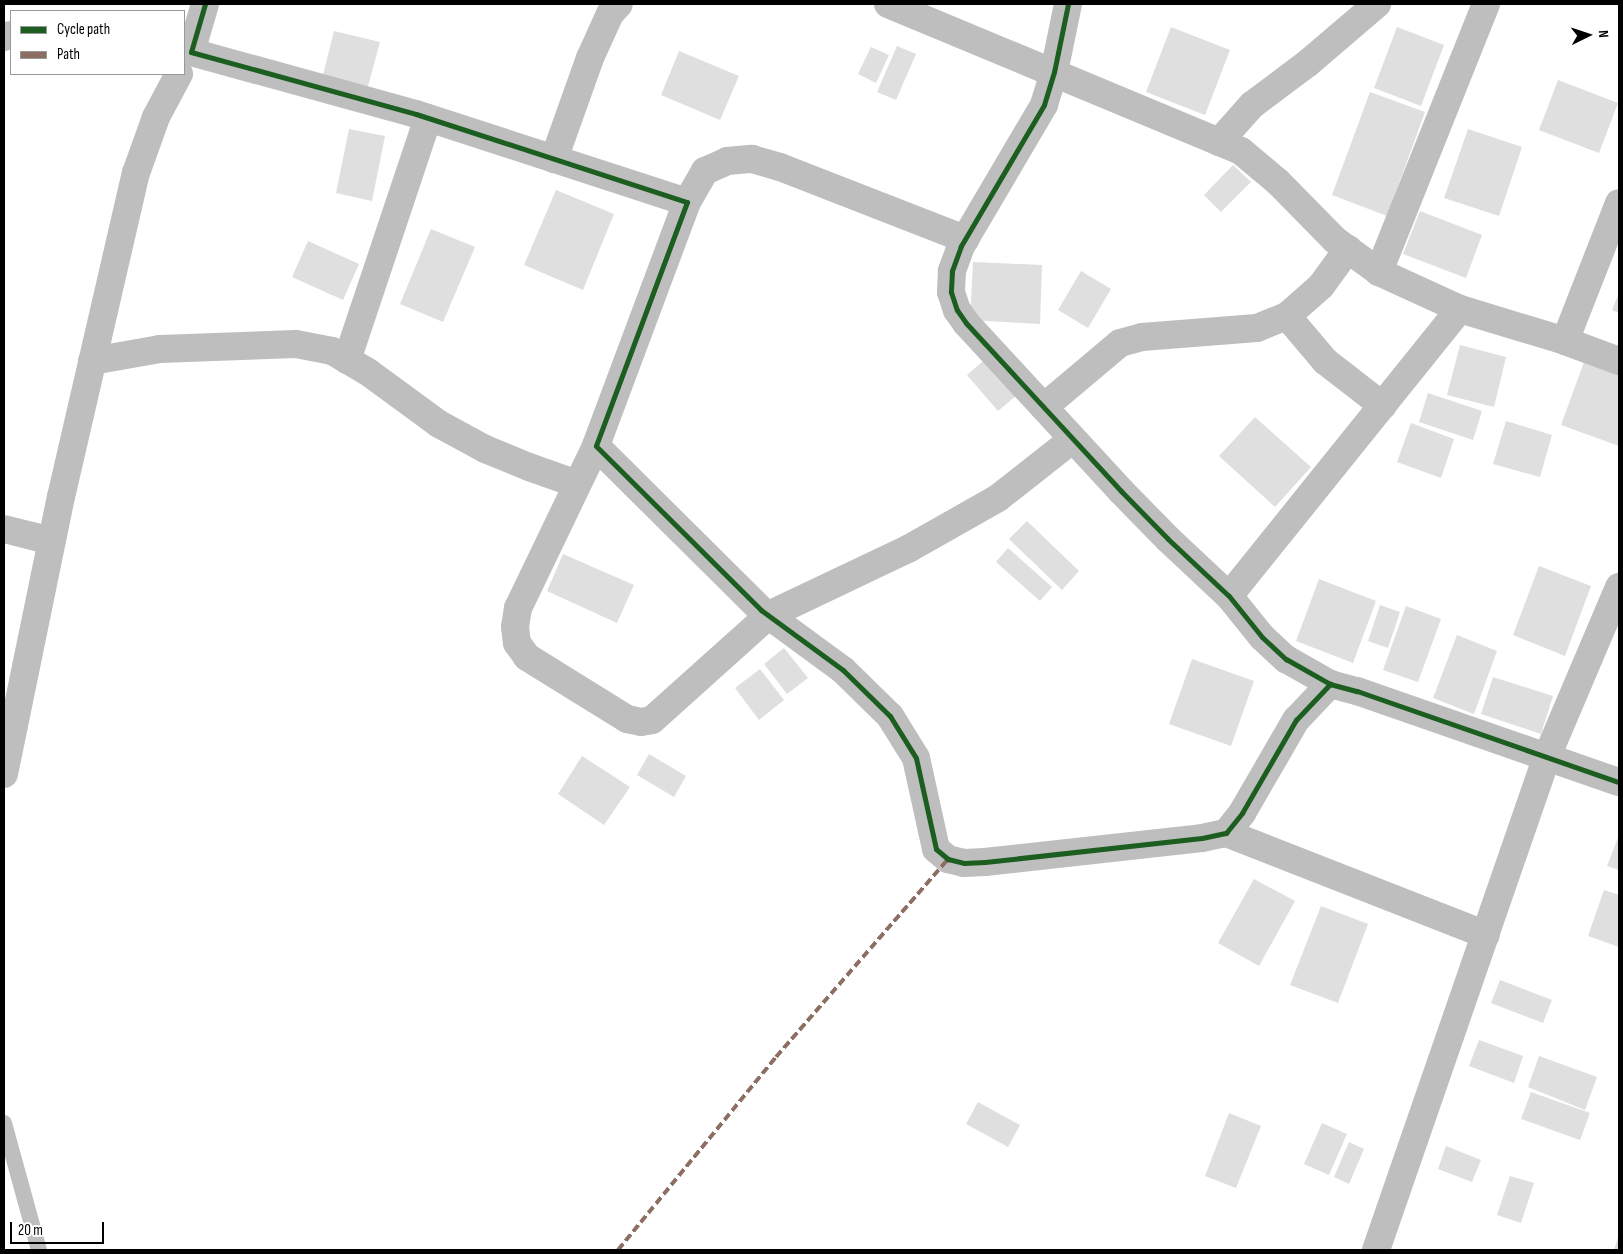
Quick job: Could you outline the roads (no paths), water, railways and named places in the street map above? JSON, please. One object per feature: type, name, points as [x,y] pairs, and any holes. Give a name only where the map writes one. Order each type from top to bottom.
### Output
[{"type":"street","points":[[185,57],[205,4]]},
{"type":"street","points":[[554,159],[590,58],[610,14],[620,4]]},
{"type":"street","points":[[888,4],[1241,152],[1278,182],[1335,240],[1379,272],[1460,309],[1565,341],[1619,361]]},
{"type":"street","points":[[1068,4],[1054,72],[1044,105],[1034,125],[965,239],[952,271],[951,292],[958,310],[966,323],[1168,539],[1229,596],[1262,637],[1286,659],[1330,684],[1356,691],[1619,782]]},
{"type":"street","points":[[1219,142],[1252,105],[1308,63],[1377,4]]},
{"type":"street","points":[[1379,272],[1486,4]]},
{"type":"street","points":[[185,60],[428,118],[687,202]]},
{"type":"street","points":[[4,774],[52,541],[136,173],[156,117],[177,75]]},
{"type":"street","points":[[347,360],[428,118]]},
{"type":"street","points":[[965,239],[780,167],[752,160],[727,161],[705,171],[687,202],[596,446],[518,608],[515,627],[517,643],[527,657],[627,719],[641,722],[652,720],[769,615],[908,549],[998,498],[1073,439]]},
{"type":"street","points":[[1565,341],[1619,203]]},
{"type":"street","points":[[1044,407],[1120,342],[1142,337],[1257,328],[1287,316],[1321,286],[1348,249]]},
{"type":"street","points":[[1229,596],[1460,309]]},
{"type":"street","points":[[1287,316],[1325,361],[1383,406]]},
{"type":"street","points":[[92,361],[160,349],[296,344],[332,351],[368,372],[439,424],[485,449],[577,484]]},
{"type":"street","points":[[596,446],[769,615],[842,670],[890,716],[916,758],[936,848],[948,859],[964,863],[985,862],[1202,838],[1226,833],[1486,935]]},
{"type":"street","points":[[4,529],[52,541]]},
{"type":"street","points":[[1385,1247],[1486,935],[1546,758],[1619,587]]},
{"type":"street","points":[[1226,833],[1242,812],[1296,720],[1330,684]]},
{"type":"lane","points":[[4,1123],[38,1250]]}]
